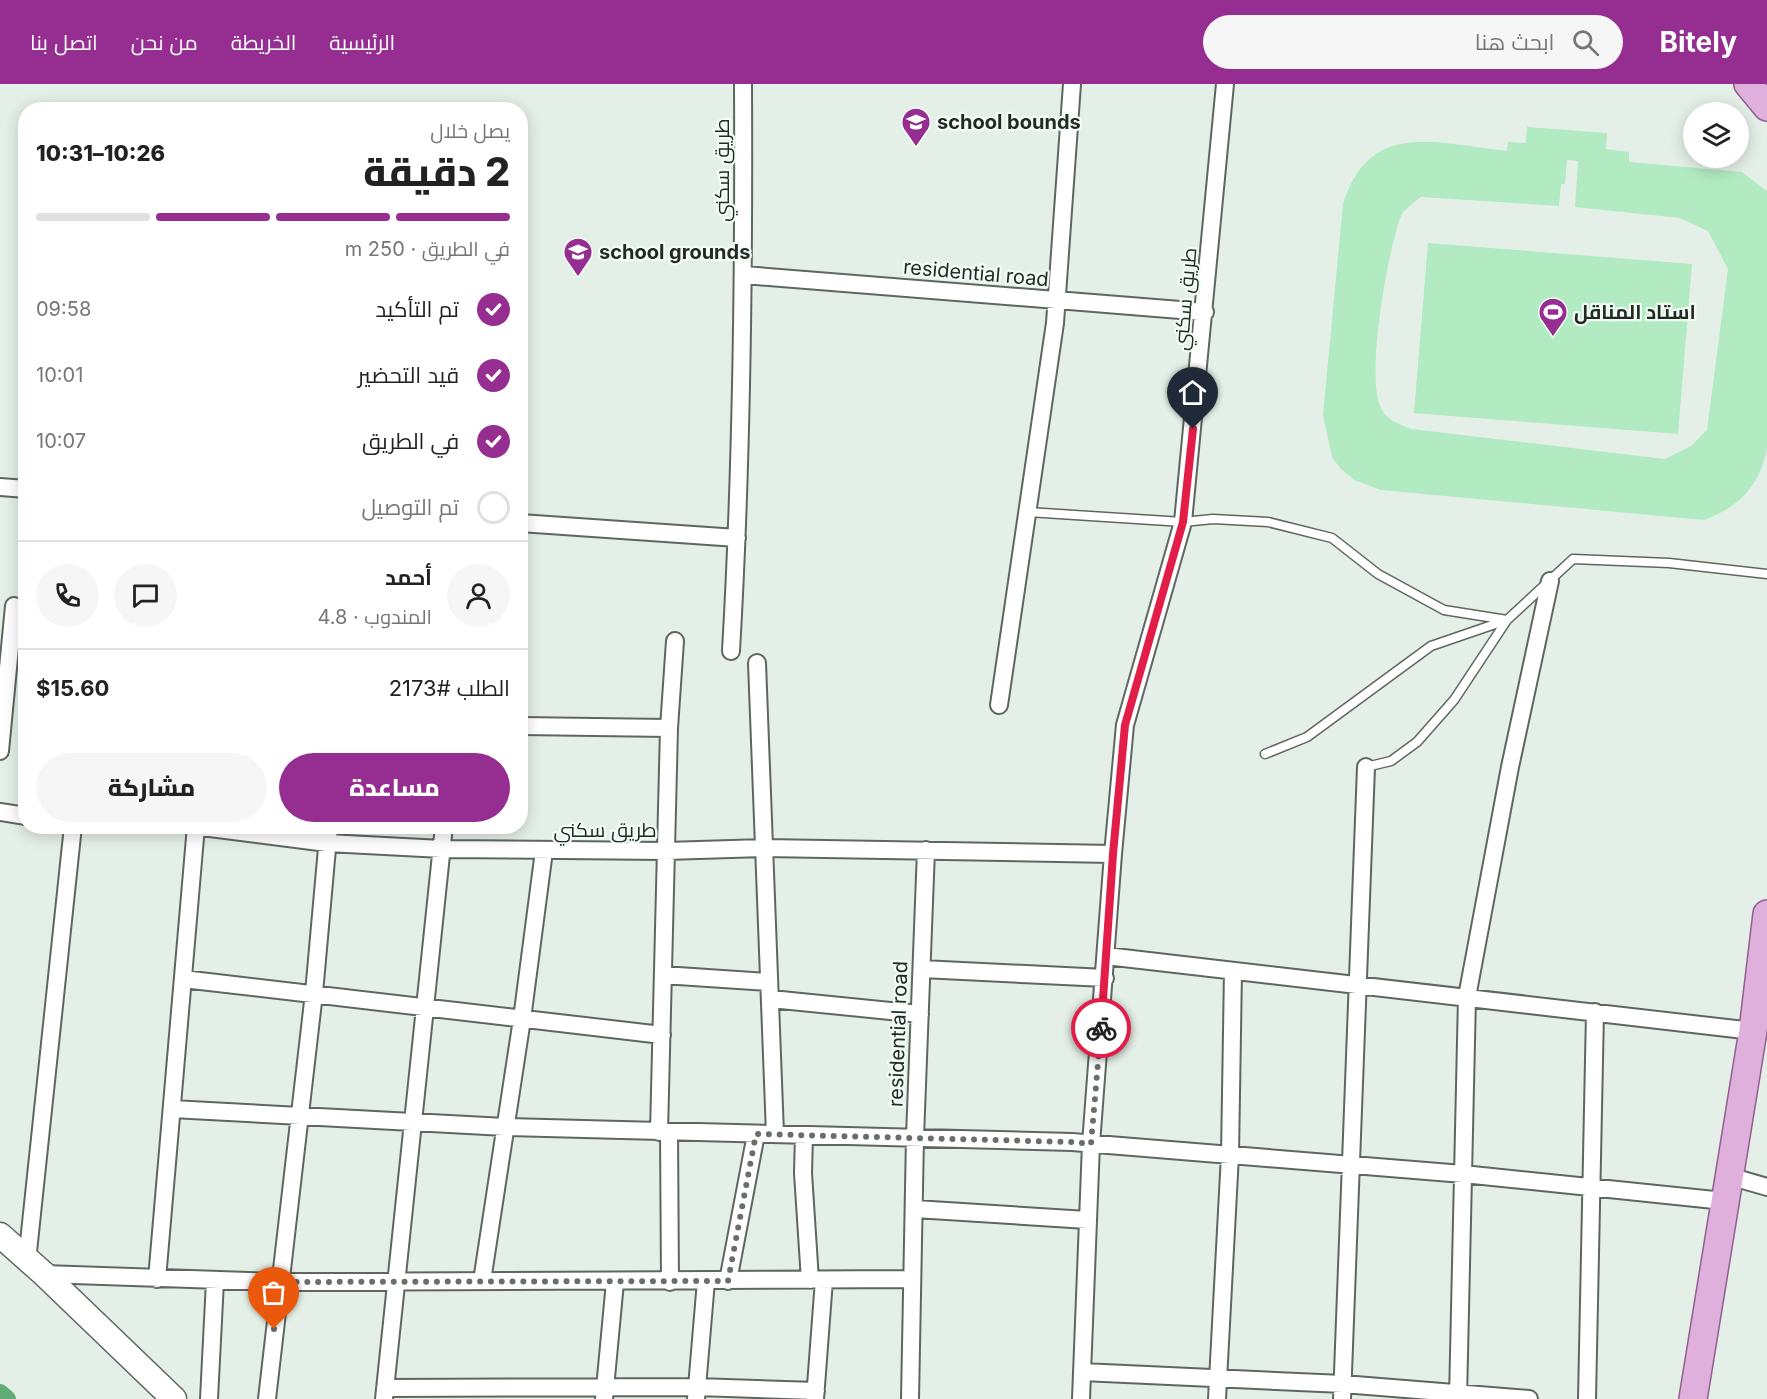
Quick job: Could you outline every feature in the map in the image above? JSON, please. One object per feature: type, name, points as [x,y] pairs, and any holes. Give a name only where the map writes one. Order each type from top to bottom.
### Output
[{"type":"main road","points":[[1748,84],[1767,106]]},
{"type":"main road","points":[[1693,1399],[1753,1031],[1767,914]]},
{"type":"street","name":"طريق سكني","points":[[731,651],[737,538],[744,275],[743,84]]},
{"type":"street","points":[[999,705],[1057,301],[1072,84]]},
{"type":"street","name":"طريق سكني","points":[[1082,1399],[1091,1144],[1125,725],[1183,522],[1205,312],[1225,84]]},
{"type":"street","name":"residential road","points":[[744,275],[1205,312]]},
{"type":"street","points":[[0,487],[18,488]]},
{"type":"street","points":[[528,524],[737,538]]},
{"type":"street","points":[[1458,1396],[1467,997],[1510,767],[1550,581]]},
{"type":"street","points":[[0,751],[14,606]]},
{"type":"street","points":[[670,1282],[662,1035],[669,728],[675,641]]},
{"type":"street","points":[[757,663],[775,1134]]},
{"type":"street","points":[[528,726],[669,728]]},
{"type":"street","points":[[1343,1392],[1366,767]]},
{"type":"street","points":[[0,812],[18,815]]},
{"type":"street","points":[[36,1267],[72,834]]},
{"type":"street","points":[[157,1279],[194,834]]},
{"type":"street","points":[[443,834],[384,1394],[815,1395],[817,1280],[802,1173],[804,1135]]},
{"type":"street","name":"طريق سكني","points":[[328,835],[442,849],[666,851],[765,848],[1113,854]]},
{"type":"street","points":[[267,1399],[314,993],[328,835]]},
{"type":"street","points":[[482,1281],[522,1019],[544,850]]},
{"type":"street","name":"residential road","points":[[910,1399],[915,1137],[926,850]]},
{"type":"street","points":[[1106,957],[1358,984],[1753,1031]]},
{"type":"street","points":[[922,969],[1105,978]]},
{"type":"street","points":[[1217,1399],[1230,1155],[1233,971]]},
{"type":"street","points":[[663,975],[920,1014]]},
{"type":"street","points":[[183,979],[662,1035]]},
{"type":"street","points":[[1587,1399],[1595,1012]]},
{"type":"street","points":[[172,1109],[412,1124],[1072,1142],[1463,1174],[1592,1187],[1726,1189],[1767,1187]]},
{"type":"street","points":[[728,1281],[756,1134]]},
{"type":"street","points":[[915,1209],[1087,1220]]},
{"type":"street","points":[[0,1235],[174,1399]]},
{"type":"street","points":[[36,1267],[157,1279],[279,1282],[395,1280],[670,1282],[912,1279]]},
{"type":"street","points":[[209,1399],[215,1281]]},
{"type":"street","points":[[696,1393],[706,1281]]},
{"type":"street","points":[[605,1393],[615,1282]]},
{"type":"street","points":[[1082,1372],[1218,1380],[1343,1392],[1529,1399]]},
{"type":"lane","points":[[1028,512],[1183,522],[1213,519],[1268,522],[1332,538],[1378,574],[1444,610],[1507,620]]},
{"type":"lane","points":[[1366,767],[1391,761],[1417,742],[1454,700],[1507,620],[1573,559],[1670,563],[1767,574]]},
{"type":"lane","points":[[1265,754],[1307,737],[1431,646],[1507,620]]},
{"type":"green space","points":[[1527,127],[1607,133],[1606,149],[1629,152],[1629,162],[1742,172],[1767,191],[1767,448],[1764,461],[1753,484],[1728,509],[1704,520],[1381,490],[1354,480],[1340,468],[1332,457],[1323,415],[1343,204],[1355,177],[1370,158],[1389,148],[1409,143],[1432,142],[1507,151],[1508,142],[1526,143]],"holes":[[[1567,160],[1578,161],[1575,207],[1680,218],[1708,231],[1728,269],[1707,430],[1691,446],[1665,459],[1411,429],[1390,419],[1381,408],[1377,392],[1377,343],[1390,256],[1402,213],[1421,197],[1559,206],[1561,184],[1565,184]]]},
{"type":"green space","name":"استاد المناقل","points":[[1428,243],[1692,264],[1678,434],[1414,413]]},
{"type":"waterway","points":[[0,1393],[7,1399]]},
{"type":"way so far","points":[[274,1329],[279,1282],[728,1281],[756,1134],[1091,1144],[1101,1028]]},
{"type":"place","name":"school bounds","points":[[916,148]]},
{"type":"place","name":"school grounds","points":[[578,278]]},
{"type":"place","name":"استاد المناقل","points":[[1553,338]]},
{"type":"route","points":[[1101,1028],[1125,725],[1183,522],[1193,429]]}]
